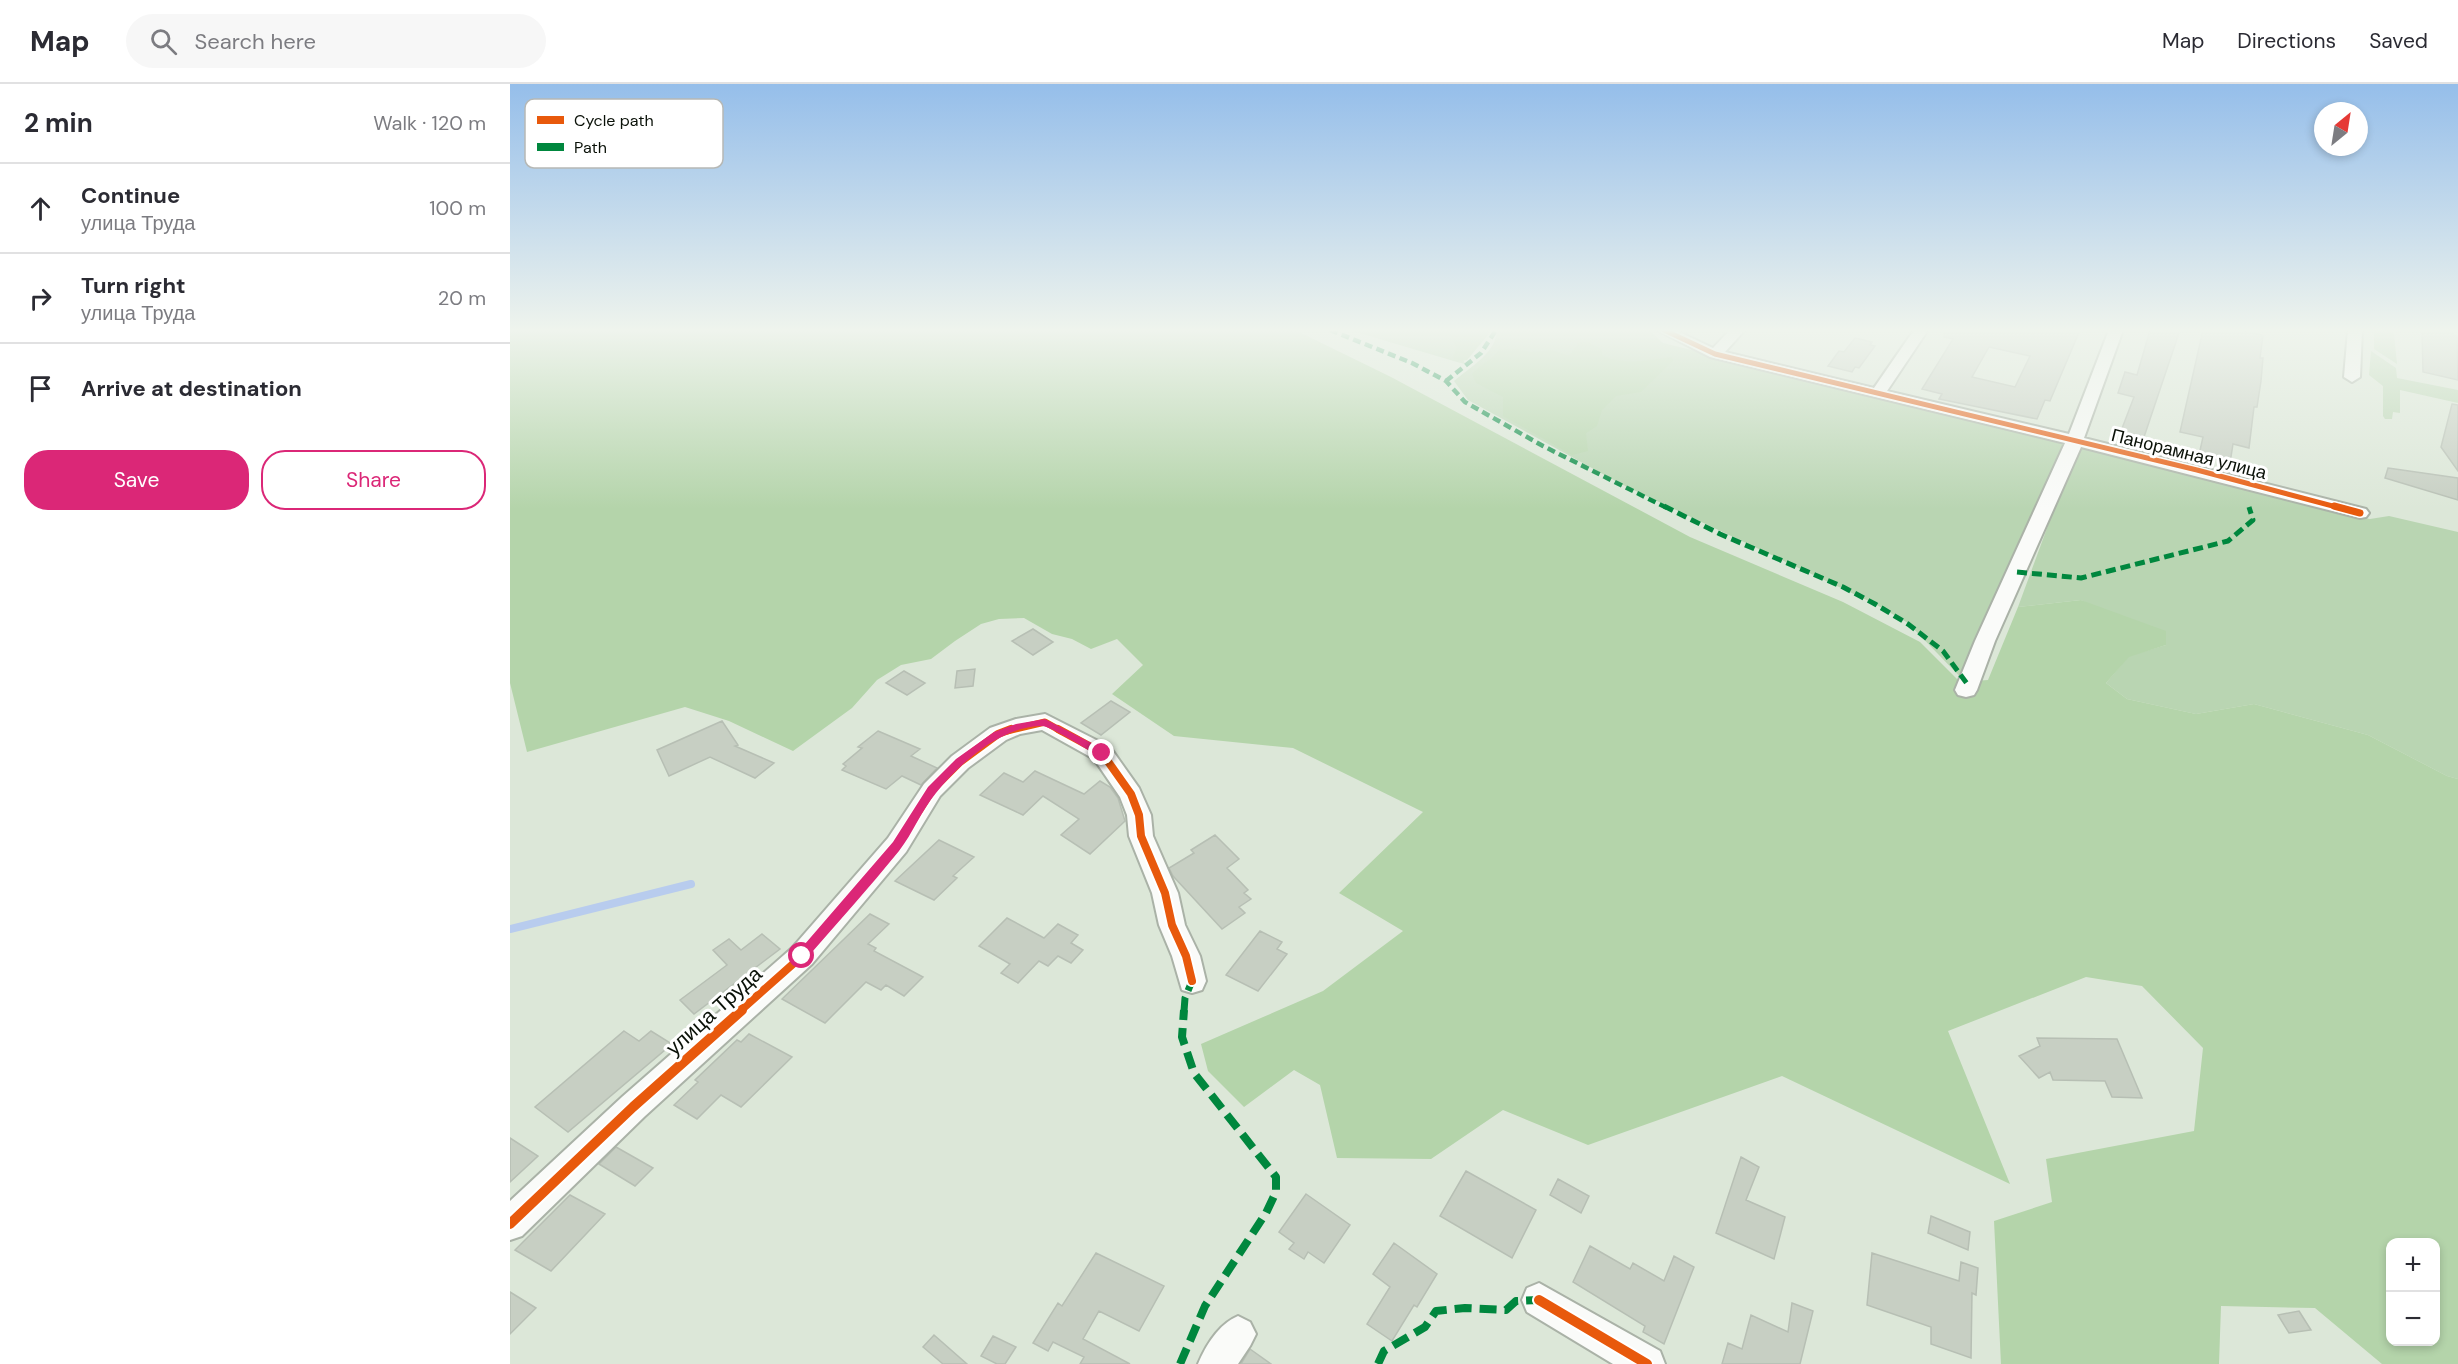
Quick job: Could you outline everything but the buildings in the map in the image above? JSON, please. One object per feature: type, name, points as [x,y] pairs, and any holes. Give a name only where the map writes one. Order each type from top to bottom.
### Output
[{"type":"street","name":"Панорамная улица","points":[[1864,390],[2074,440],[2360,513]]},
{"type":"street","points":[[1966,690],[1985,641],[2066,464],[2093,390]]},
{"type":"street","name":"улица Труда","points":[[510,1224],[633,1107],[802,956],[897,845],[932,790],[960,762],[998,734],[1016,727],[1045,722],[1102,753],[1131,794],[1139,815],[1142,836],[1164,893],[1172,925],[1186,956],[1192,981]]},
{"type":"street","points":[[1539,1300],[1647,1364]]},
{"type":"street","points":[[1216,1364],[1238,1334]]},
{"type":"green space","points":[[510,390],[1415,390],[1690,537],[1843,602],[1920,642],[1960,682],[1988,680],[2018,607],[2081,600],[2166,631],[2166,645],[2129,657],[2106,683],[2127,699],[2196,714],[2254,704],[2368,735],[2447,776],[2458,779],[2458,1364],[2382,1364],[2315,1308],[2221,1306],[2219,1364],[2001,1364],[1994,1221],[2052,1202],[2046,1159],[2194,1131],[2203,1048],[2142,986],[2086,977],[1948,1031],[2010,1184],[1782,1076],[1588,1145],[1503,1110],[1431,1159],[1337,1158],[1320,1085],[1294,1070],[1244,1107],[1208,1071],[1201,1044],[1323,991],[1403,931],[1339,893],[1423,812],[1293,748],[1174,736],[1112,694],[1143,665],[1117,639],[1091,649],[1072,639],[1052,634],[1024,618],[999,619],[981,624],[931,659],[901,665],[877,680],[852,708],[793,751],[729,721],[685,707],[527,752],[510,683]]},
{"type":"green space","points":[[1460,390],[1854,390],[2068,442],[1968,685],[1908,623],[1875,604],[1621,484],[1468,400]]},
{"type":"green space","points":[[1489,390],[1643,390],[1616,396],[1602,410],[1597,426],[1586,433],[1588,451],[1572,455],[1503,416],[1503,397]]},
{"type":"green space","points":[[2383,390],[2458,390],[2458,403],[2400,390],[2400,413],[2393,412],[2392,419],[2385,419]]},
{"type":"green space","points":[[2078,444],[2345,514],[2370,519],[2389,516],[2458,532],[2458,779],[2447,776],[2368,735],[2254,704],[2196,714],[2127,699],[2106,683],[2129,656],[2166,645],[2081,600],[2018,607]]},
{"type":"waterway","points":[[510,929],[691,884]]},
{"type":"marked path","points":[[1454,390],[1465,402],[1543,446],[1720,534],[1843,587],[1875,604],[1908,624],[1943,651],[1968,685]]},
{"type":"marked path","points":[[2017,572],[2081,578],[2228,541],[2253,520],[2249,507]]},
{"type":"marked path","points":[[1180,1364],[1205,1306],[1266,1213],[1276,1192],[1276,1177],[1194,1073],[1182,1037],[1185,998],[1192,981]]},
{"type":"marked path","points":[[1378,1364],[1384,1351],[1425,1327],[1436,1311],[1465,1308],[1506,1310],[1516,1301],[1539,1300]]},
{"type":"cycle path","points":[[1863,390],[2197,470],[2360,513]]},
{"type":"cycle path","points":[[510,1224],[633,1107],[802,956],[897,845],[932,790],[960,762],[998,734],[1016,727],[1045,722],[1102,753],[1131,794],[1139,815],[1141,836],[1165,893],[1172,925],[1186,956],[1192,981]]},
{"type":"cycle path","points":[[1539,1300],[1647,1364]]},
{"type":"route","points":[[802,956],[897,845],[932,790],[981,745],[998,734],[1016,727],[1045,722],[1102,753]]}]
